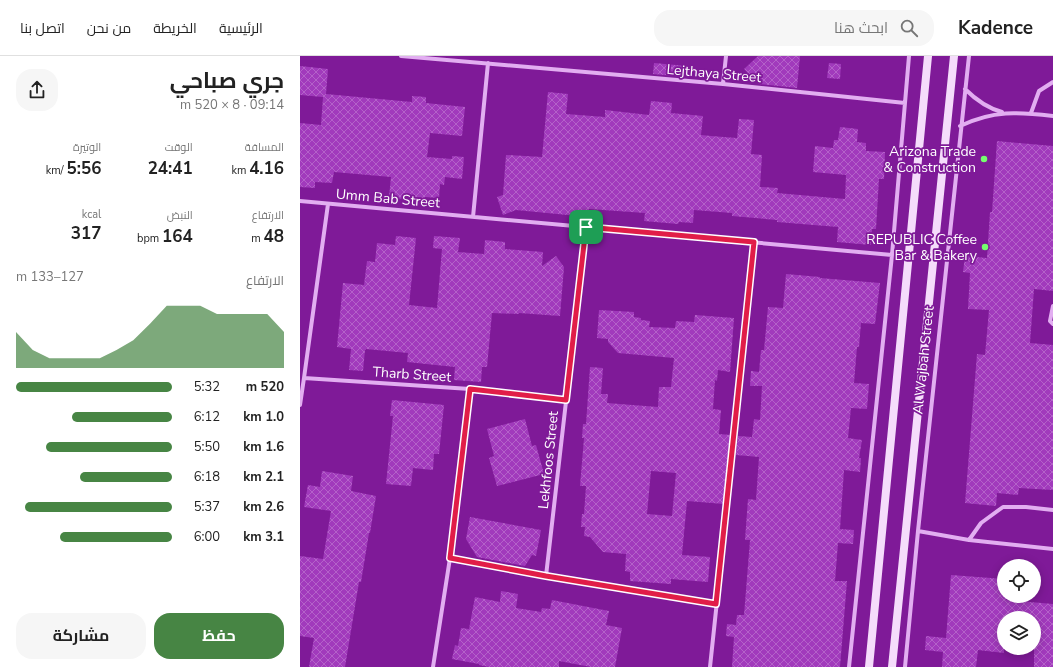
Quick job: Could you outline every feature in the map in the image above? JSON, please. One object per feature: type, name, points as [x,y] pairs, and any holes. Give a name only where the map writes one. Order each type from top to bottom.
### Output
[{"type":"street","name":"Lejthaya Street","points":[[401,56],[723,84],[905,103]]},
{"type":"street","points":[[723,84],[726,56]]},
{"type":"street","points":[[849,667],[892,255],[909,56]]},
{"type":"street","name":"Al Wajbah Street","points":[[869,667],[928,56]]},
{"type":"street","name":"Al Wajbah Street","points":[[892,667],[954,56]]},
{"type":"street","name":"Al Wajbah Street","points":[[905,667],[968,56]]},
{"type":"street","points":[[474,217],[488,64]]},
{"type":"street","points":[[1031,113],[1039,91],[1053,82]]},
{"type":"street","points":[[965,89],[973,98],[982,104],[993,110],[1004,113]]},
{"type":"street","points":[[960,126],[982,117],[1004,113],[1031,113],[1053,116]]},
{"type":"street","name":"Umm Bab Street","points":[[300,201],[892,255]]},
{"type":"street","points":[[300,405],[328,204]]},
{"type":"street","name":"Lekhfoos Street","points":[[546,576],[586,227]]},
{"type":"street","points":[[710,667],[754,242]]},
{"type":"street","points":[[1053,306],[1050,321],[1053,324]]},
{"type":"street","name":"Tharb Street","points":[[304,378],[470,389],[566,400]]},
{"type":"street","points":[[433,667],[450,558],[470,389]]},
{"type":"street","points":[[969,540],[981,523],[1003,508],[1026,507],[1053,510]]},
{"type":"street","points":[[918,531],[969,540],[1053,549]]},
{"type":"street","points":[[450,558],[546,576],[716,604]]},
{"type":"building","points":[[758,56],[800,56],[797,88],[759,84],[744,69]]},
{"type":"building","points":[[654,63],[687,66],[685,77],[653,74]]},
{"type":"building","points":[[829,63],[841,64],[840,79],[827,78]]},
{"type":"building","points":[[300,66],[328,69],[326,94],[412,102],[412,96],[426,97],[426,103],[465,107],[462,136],[430,133],[427,157],[452,159],[452,156],[464,157],[462,179],[445,177],[444,185],[440,184],[439,198],[402,196],[402,199],[389,197],[391,177],[334,172],[332,183],[315,182],[315,188],[300,187],[300,123],[321,125],[323,97],[300,95]]},
{"type":"building","points":[[548,92],[568,94],[566,114],[605,117],[605,110],[649,115],[651,101],[672,103],[671,113],[703,116],[701,135],[737,138],[739,119],[754,120],[751,154],[762,155],[760,187],[778,188],[777,193],[845,199],[846,175],[813,172],[815,146],[833,148],[834,140],[838,140],[840,127],[858,129],[857,142],[866,143],[866,151],[885,152],[884,179],[879,179],[876,229],[872,229],[871,245],[837,242],[838,227],[777,222],[777,220],[732,216],[732,213],[694,210],[693,223],[679,222],[678,224],[644,221],[645,213],[589,209],[588,217],[516,210],[503,215],[497,197],[503,195],[506,155],[542,157]]},
{"type":"building","points":[[997,141],[1053,146],[1053,291],[1034,289],[1030,343],[1053,345],[1053,490],[1019,488],[1018,495],[997,493],[996,506],[965,503],[977,354],[985,355],[989,310],[968,309],[970,273],[963,272],[965,256],[987,258]]},
{"type":"building","points":[[396,236],[416,238],[409,305],[437,308],[442,249],[433,248],[434,236],[460,238],[458,252],[484,254],[485,240],[505,242],[505,249],[543,252],[542,266],[556,256],[564,267],[560,316],[492,313],[487,367],[482,367],[481,382],[454,380],[455,367],[407,362],[408,353],[366,349],[363,371],[349,370],[351,349],[337,347],[343,283],[364,285],[367,261],[375,262],[377,243],[395,245]]},
{"type":"building","points":[[786,274],[880,283],[875,324],[861,323],[859,347],[857,347],[854,383],[869,384],[867,409],[851,408],[848,438],[862,440],[859,458],[861,458],[860,472],[844,470],[840,529],[854,530],[853,544],[838,543],[835,581],[847,581],[840,667],[732,667],[734,637],[726,636],[727,624],[736,625],[737,615],[744,615],[750,540],[745,540],[748,499],[756,500],[759,457],[736,455],[738,436],[752,437],[754,419],[760,420],[762,386],[750,386],[751,371],[759,372],[761,350],[764,350],[768,307],[783,308]]},
{"type":"building","points":[[599,310],[634,312],[634,317],[641,318],[641,320],[650,321],[649,327],[675,328],[676,321],[694,322],[695,315],[734,318],[730,372],[718,370],[717,381],[715,380],[713,409],[721,410],[719,434],[731,435],[727,460],[724,504],[687,501],[682,555],[710,557],[708,582],[671,579],[671,584],[630,581],[630,572],[625,571],[626,554],[603,552],[590,537],[584,536],[585,527],[581,527],[582,514],[584,514],[586,486],[580,486],[584,438],[582,438],[583,424],[586,424],[590,367],[603,368],[601,394],[608,394],[607,403],[658,407],[659,387],[671,387],[674,358],[618,353],[608,342],[608,339],[597,338]],"holes":[[[651,471],[676,473],[672,516],[647,514]]]},
{"type":"building","points":[[392,400],[444,405],[439,454],[434,454],[433,470],[413,468],[411,486],[386,484],[393,416],[390,416]]},
{"type":"building","points":[[525,419],[532,446],[536,445],[544,474],[497,486],[489,458],[494,456],[487,429]]},
{"type":"building","points":[[322,471],[353,476],[351,491],[376,496],[361,582],[359,582],[345,667],[309,667],[314,638],[300,636],[300,556],[323,559],[331,511],[304,507],[308,485],[320,487]]},
{"type":"building","points":[[470,517],[541,530],[536,556],[532,555],[525,566],[477,557],[466,539]]},
{"type":"building","points":[[951,575],[997,578],[997,603],[1053,604],[1053,667],[1034,667],[1034,655],[1041,655],[1041,611],[997,611],[997,652],[978,650],[976,667],[942,667],[943,652],[925,650],[926,636],[946,638]]},
{"type":"building","points":[[501,591],[518,594],[516,608],[541,612],[542,608],[550,609],[552,600],[609,611],[606,625],[622,628],[615,667],[591,667],[559,661],[559,667],[489,667],[452,659],[455,645],[458,646],[461,628],[469,629],[475,597],[500,602]]},
{"type":"place","name":"Arizona Trade & Construction","points":[[984,159]]},
{"type":"place","name":"REPUBLIC Coffee Bar & Bakery","points":[[985,247]]},
{"type":"route","points":[[586,227],[754,242],[716,604],[546,576],[450,558],[470,389],[566,400],[586,227]]}]
